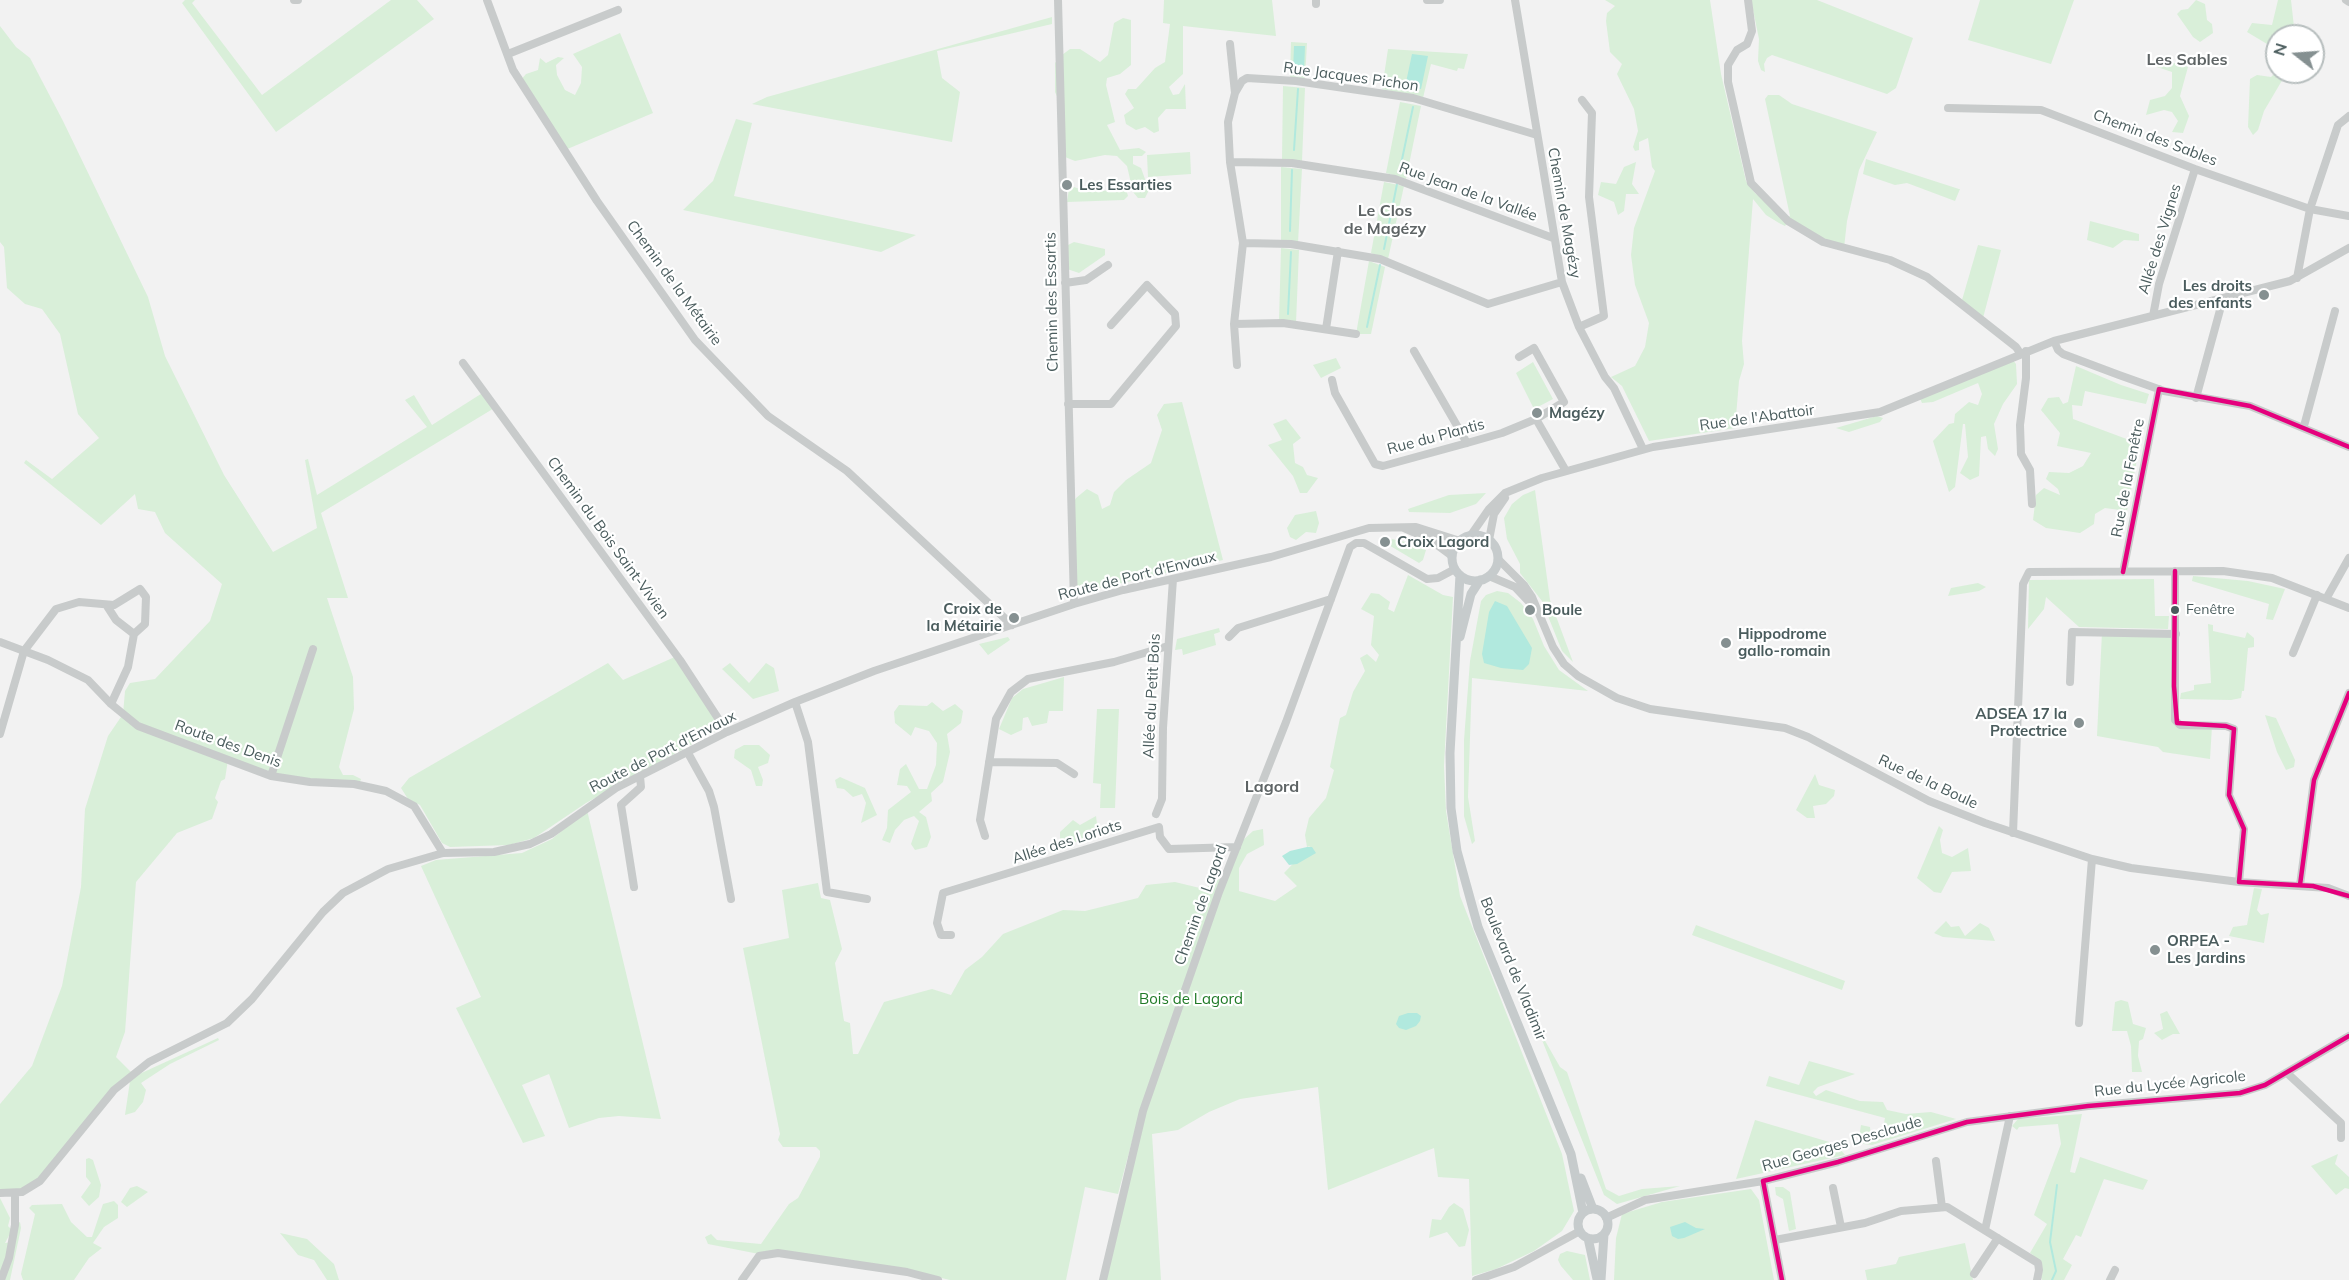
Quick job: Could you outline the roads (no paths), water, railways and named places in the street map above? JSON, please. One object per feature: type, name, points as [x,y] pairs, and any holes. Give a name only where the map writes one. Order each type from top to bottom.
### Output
[{"type":"main road","points":[[1471,535],[1489,540],[1496,549],[1498,559],[1484,578],[1467,579],[1457,572],[1452,556],[1460,541],[1471,535]]},
{"type":"main road","name":"Boulevard de Vladimir","points":[[1457,572],[1450,783],[1461,871],[1482,938],[1572,1154],[1583,1213]]},
{"type":"main road","name":"Boulevard de Vladimir","points":[[1455,657],[1467,607],[1484,578]]},
{"type":"main road","points":[[1572,1154],[1593,1209]]},
{"type":"main road","points":[[1593,1209],[1601,1211],[1606,1218],[1607,1226],[1599,1280],[1588,1238],[1580,1231],[1578,1222],[1583,1213],[1593,1209]]},
{"type":"main road","points":[[1588,1238],[1596,1238],[1604,1234]]},
{"type":"street","name":"Chemin de la Métairie","points":[[487,0],[513,70],[597,201],[695,340],[768,416],[847,471],[1012,625]]},
{"type":"street","name":"Chemin des Essartis","points":[[1058,0],[1074,604]]},
{"type":"street","points":[[1427,0],[1440,0]]},
{"type":"street","name":"Chemin de Magézy","points":[[1515,0],[1562,282],[1579,327],[1605,377],[1614,388],[1643,449]]},
{"type":"street","points":[[1748,0],[1752,31],[1747,44],[1733,56],[1728,65],[1728,82],[1751,183],[1788,221],[1823,242],[1908,266],[1927,277],[2023,352],[2026,378],[2020,425],[2021,453],[2030,470],[2032,504]]},
{"type":"street","points":[[508,54],[618,10]]},
{"type":"street","points":[[1230,45],[1235,93],[1228,122],[1230,162],[1243,243],[1234,324],[1237,365]]},
{"type":"street","name":"Rue Jacques Pichon","points":[[1235,93],[1247,78],[1296,81],[1413,98],[1537,135]]},
{"type":"street","points":[[1579,327],[1604,316],[1589,197],[1592,113],[1582,100]]},
{"type":"street","name":"Chemin des Sables","points":[[1948,108],[2041,110],[2067,118],[2195,169],[2310,209],[2349,216]]},
{"type":"street","points":[[2297,278],[2310,209],[2338,125],[2349,116]]},
{"type":"street","name":"Rue Jean de la Vallée","points":[[1230,162],[1292,163],[1395,179],[1553,238]]},
{"type":"street","name":"Allée des Vignes","points":[[2153,316],[2159,284],[2195,169]]},
{"type":"street","points":[[1243,243],[1291,244],[1380,259],[1488,304],[1562,282]]},
{"type":"street","name":"Rue de l'Abattoir","points":[[1515,488],[1643,449],[1869,415],[2054,341],[2297,278],[2349,248]]},
{"type":"street","points":[[1326,328],[1338,251]]},
{"type":"street","points":[[1065,283],[1086,280],[1108,265]]},
{"type":"street","points":[[1068,404],[1111,404],[1176,326],[1175,314],[1147,285],[1111,325]]},
{"type":"street","points":[[2196,398],[2223,299]]},
{"type":"street","points":[[2304,426],[2335,311]]},
{"type":"street","points":[[1234,324],[1283,323],[1356,334]]},
{"type":"street","points":[[2054,341],[2058,350],[2063,354],[2159,389],[2196,398],[2250,406],[2304,426],[2349,447]]},
{"type":"street","name":"Rue du Plantis","points":[[1332,380],[1335,393],[1375,464],[1383,466],[1502,433],[1536,419],[1564,402],[1534,348],[1519,357]]},
{"type":"street","points":[[1414,351],[1467,443]]},
{"type":"street","name":"Chemin du Bois Saint-Vivien","points":[[463,363],[680,660],[727,732]]},
{"type":"street","name":"Rue de la Fenêtre","points":[[2123,572],[2159,389]]},
{"type":"street","points":[[1536,419],[1566,471]]},
{"type":"street","points":[[1471,535],[1494,503],[1515,488]]},
{"type":"street","points":[[1489,540],[1494,514],[1515,488]]},
{"type":"street","points":[[1402,527],[1416,527],[1460,541]]},
{"type":"street","points":[[1402,527],[1429,539],[1452,556]]},
{"type":"street","name":"Route de Port d'Envaux","points":[[15,1193],[32,1188],[47,1174],[99,1106],[133,1074],[161,1055],[216,1030],[241,1011],[316,920],[343,892],[388,868],[443,853],[494,852],[530,844],[551,834],[594,801],[727,732],[874,671],[1074,604],[1271,557],[1369,528],[1402,527]]},
{"type":"street","name":"Chemin de Lagord","points":[[1103,1280],[1143,1111],[1237,847],[1350,547],[1356,543],[1364,543],[1427,579],[1457,572]]},
{"type":"street","points":[[2326,599],[2349,558]]},
{"type":"street","name":"Rue de la Boule","points":[[1498,559],[1524,585],[1564,664],[1578,676],[1617,698],[1650,709],[1785,728],[1808,737],[1929,801],[2013,833],[2092,859],[2131,868],[2239,882],[2328,888],[2349,896]]},
{"type":"street","points":[[2175,571],[2174,686],[2177,723],[2226,726],[2234,729],[2229,795],[2244,829],[2239,882]]},
{"type":"street","points":[[2013,833],[2023,584],[2029,572],[2175,571],[2265,576],[2349,608]]},
{"type":"street","name":"Rue de la Boule","points":[[1484,578],[1515,587],[1528,599],[1539,615]]},
{"type":"street","name":"Allée du Petit Bois","points":[[1156,814],[1162,799],[1173,579]]},
{"type":"street","points":[[0,734],[24,651],[56,609],[79,602],[114,605],[140,589],[146,597],[145,624],[134,634],[128,667],[111,704]]},
{"type":"street","points":[[2293,653],[2317,595]]},
{"type":"street","points":[[1229,638],[1238,628],[1331,599]]},
{"type":"street","points":[[107,606],[116,620],[134,634]]},
{"type":"street","points":[[2070,682],[2072,632],[2176,634]]},
{"type":"street","name":"Route des Denis","points":[[0,642],[48,660],[88,680],[111,704],[138,726],[271,776],[310,782],[354,784],[386,791],[414,806],[443,853]]},
{"type":"street","points":[[985,836],[980,820],[996,719],[1011,692],[1028,679],[1114,663],[1168,646]]},
{"type":"street","points":[[271,776],[313,649]]},
{"type":"street","points":[[2300,885],[2314,780],[2349,693]]},
{"type":"street","points":[[795,702],[808,742],[827,892],[867,899]]},
{"type":"street","points":[[688,753],[709,791],[714,807],[731,899]]},
{"type":"street","points":[[989,762],[1057,763],[1074,774]]},
{"type":"street","points":[[634,888],[621,805],[641,787],[640,776]]},
{"type":"street","name":"Allée des Loriots","points":[[951,935],[941,934],[937,923],[943,894],[1159,827],[1160,837],[1169,849],[1237,847]]},
{"type":"street","points":[[2079,1023],[2092,859]]},
{"type":"street","name":"Rue du Lycée Agricole","points":[[2088,1106],[2240,1093],[2257,1088],[2287,1073],[2349,1036]]},
{"type":"street","points":[[2287,1073],[2341,1123],[2341,1138]]},
{"type":"street","name":"Rue Georges Desclaude","points":[[1606,1218],[1645,1200],[1763,1181],[1838,1162],[1958,1125],[2088,1106]]},
{"type":"street","points":[[1985,1230],[2010,1116]]},
{"type":"street","points":[[1936,1161],[1942,1207]]},
{"type":"street","points":[[1763,1181],[1782,1280]]},
{"type":"street","points":[[1833,1188],[1841,1227]]},
{"type":"street","points":[[0,1193],[15,1193],[15,1225],[9,1258],[1,1280]]},
{"type":"street","points":[[1775,1240],[1865,1223],[1901,1211],[1952,1208],[2038,1263],[2037,1280]]},
{"type":"street","points":[[1476,1280],[1514,1267],[1580,1231]]},
{"type":"street","points":[[1974,1274],[1998,1238]]},
{"type":"street","points":[[742,1280],[759,1256],[778,1253],[907,1272],[938,1280]]},
{"type":"street","points":[[2110,1280],[2115,1270]]},
{"type":"waterway","points":[[1294,150],[1298,89]]},
{"type":"waterway","points":[[1400,169],[1413,107]]},
{"type":"waterway","points":[[1290,231],[1292,170]]},
{"type":"waterway","points":[[1384,249],[1397,184]]},
{"type":"waterway","points":[[1288,314],[1291,252]]},
{"type":"waterway","points":[[1367,327],[1380,265]]},
{"type":"waterway","points":[[2052,1280],[2056,1271],[2050,1242],[2057,1185]]},
{"type":"place","name":"Les Essarties","points":[[1067,185]]},
{"type":"place","name":"Les droits des enfants","points":[[2264,295]]},
{"type":"place","name":"Magézy","points":[[1537,413]]},
{"type":"place","name":"Croix Lagord","points":[[1385,542]]},
{"type":"place","name":"Boule","points":[[1530,610]]},
{"type":"place","name":"Fenêtre","points":[[2175,610]]},
{"type":"place","name":"Croix de la Métairie","points":[[1014,618]]},
{"type":"place","name":"Hippodrome gallo-romain","points":[[1726,643]]},
{"type":"place","name":"ADSEA 17 la Protectrice","points":[[2079,723]]},
{"type":"place","name":"ORPEA - Les Jardins","points":[[2155,950]]},
{"type":"district","name":"Les Sables","points":[[2187,60]]},
{"type":"district","name":"Le Clos de Magézy","points":[[1385,220]]},
{"type":"district","name":"Lagord","points":[[1272,787]]},
{"type":"park label","name":"Bois de Lagord","points":[[1191,999]]}]
